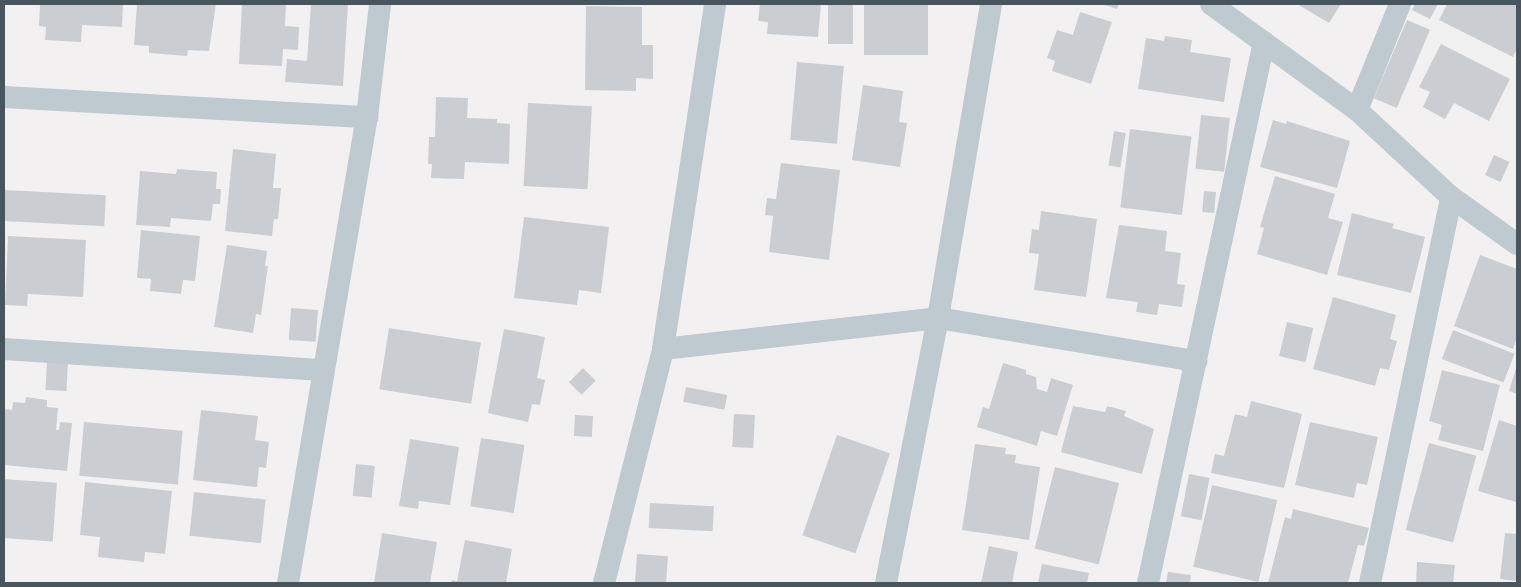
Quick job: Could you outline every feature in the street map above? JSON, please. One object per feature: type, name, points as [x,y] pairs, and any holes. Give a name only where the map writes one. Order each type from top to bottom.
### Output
[{"type":"street","points":[[288,583],[322,370],[367,117],[380,4]]},
{"type":"street","points":[[604,583],[663,349],[714,4]]},
{"type":"street","points":[[886,583],[938,318],[991,4]]},
{"type":"street","points":[[1210,4],[1357,110],[1450,197],[1517,244]]},
{"type":"street","points":[[1357,110],[1400,4]]},
{"type":"street","points":[[1148,583],[1264,42]]},
{"type":"street","points":[[4,97],[367,117]]},
{"type":"street","points":[[1370,583],[1450,197]]},
{"type":"street","points":[[663,349],[938,318],[1196,361]]},
{"type":"street","points":[[4,349],[322,370]]},
{"type":"building","points":[[40,4],[123,4],[122,27],[82,25],[81,42],[45,40],[46,27],[39,26]]},
{"type":"building","points":[[137,4],[216,4],[209,51],[188,50],[187,56],[149,53],[149,46],[134,45]]},
{"type":"building","points":[[242,4],[286,4],[285,26],[299,27],[298,50],[283,49],[282,66],[239,64]]},
{"type":"building","points":[[311,4],[348,4],[343,86],[285,82],[287,59],[307,61]]},
{"type":"building","points":[[760,4],[821,4],[818,37],[767,34],[768,22],[758,21]]},
{"type":"building","points":[[828,4],[853,4],[853,44],[828,44]]},
{"type":"building","points":[[864,4],[928,4],[928,55],[864,55]]},
{"type":"building","points":[[1102,4],[1119,4],[1117,9]]},
{"type":"building","points":[[1297,4],[1341,4],[1329,23]]},
{"type":"building","points":[[1415,4],[1438,4],[1430,19],[1412,10]]},
{"type":"building","points":[[1447,4],[1517,4],[1517,49],[1513,57],[1439,20]]},
{"type":"building","points":[[586,6],[642,7],[642,45],[653,45],[653,79],[636,78],[636,91],[585,90]]},
{"type":"building","points":[[1080,12],[1112,22],[1091,84],[1052,71],[1055,61],[1047,58],[1057,30],[1073,35]]},
{"type":"building","points":[[1407,20],[1430,30],[1397,108],[1374,98]]},
{"type":"building","points":[[1165,36],[1192,40],[1190,52],[1231,58],[1224,102],[1138,89],[1146,38],[1164,41]]},
{"type":"building","points":[[1441,44],[1510,79],[1489,121],[1454,103],[1445,119],[1423,107],[1430,92],[1419,87]]},
{"type":"building","points":[[797,62],[844,66],[837,144],[790,140]]},
{"type":"building","points":[[863,85],[903,91],[899,122],[907,123],[900,167],[852,160]]},
{"type":"building","points":[[436,97],[468,98],[467,118],[497,119],[497,123],[510,124],[509,164],[465,162],[464,179],[431,178],[432,164],[428,164],[429,137],[435,137]]},
{"type":"building","points":[[528,103],[592,106],[588,189],[524,186]]},
{"type":"building","points":[[1201,115],[1230,118],[1224,172],[1195,169]]},
{"type":"building","points":[[1273,120],[1286,124],[1287,121],[1350,141],[1337,188],[1260,167]]},
{"type":"building","points":[[1130,129],[1192,137],[1182,215],[1120,207]]},
{"type":"building","points":[[1114,131],[1126,133],[1120,167],[1109,166]]},
{"type":"building","points":[[233,149],[276,154],[273,188],[281,188],[278,219],[274,219],[272,236],[225,231]]},
{"type":"building","points":[[1494,155],[1510,162],[1501,182],[1485,175]]},
{"type":"building","points":[[781,163],[840,170],[829,260],[769,252],[773,216],[765,215],[767,198],[776,199]]},
{"type":"building","points":[[177,169],[217,172],[216,189],[221,189],[220,204],[213,204],[211,221],[171,218],[170,227],[136,225],[140,171],[176,174]]},
{"type":"building","points":[[1275,176],[1335,194],[1328,218],[1343,222],[1327,275],[1257,254],[1264,228],[1260,227]]},
{"type":"building","points":[[5,190],[106,195],[104,226],[4,221]]},
{"type":"building","points":[[1204,191],[1216,192],[1214,213],[1202,212]]},
{"type":"building","points":[[1041,211],[1097,219],[1086,297],[1034,290],[1039,254],[1029,253],[1032,229],[1039,230]]},
{"type":"building","points":[[1352,213],[1394,224],[1392,228],[1425,237],[1411,293],[1337,275]]},
{"type":"building","points":[[524,217],[609,227],[601,293],[579,290],[577,305],[514,298]]},
{"type":"building","points":[[1119,225],[1167,231],[1165,251],[1181,253],[1177,284],[1185,285],[1182,307],[1159,304],[1157,315],[1136,312],[1138,302],[1106,298]]},
{"type":"building","points":[[141,230],[200,236],[195,281],[183,280],[181,294],[150,291],[151,279],[137,278]]},
{"type":"building","points":[[8,236],[86,240],[83,297],[28,294],[27,306],[5,305]]},
{"type":"building","points":[[227,245],[267,251],[265,266],[268,266],[261,315],[256,314],[253,333],[214,327]]},
{"type":"building","points":[[1480,255],[1517,269],[1517,338],[1513,349],[1454,326]]},
{"type":"building","points":[[1333,297],[1396,315],[1390,339],[1397,341],[1389,370],[1380,368],[1375,386],[1313,369]]},
{"type":"building","points":[[291,308],[318,310],[316,342],[289,340]]},
{"type":"building","points":[[1287,322],[1313,328],[1305,362],[1279,356]]},
{"type":"building","points":[[389,328],[481,343],[471,404],[379,389]]},
{"type":"building","points":[[504,329],[545,337],[537,378],[545,380],[540,405],[532,404],[528,422],[488,413]]},
{"type":"building","points":[[1453,330],[1515,354],[1504,383],[1442,359]]},
{"type":"building","points":[[47,361],[68,362],[66,391],[45,390]]},
{"type":"building","points":[[1003,363],[1026,370],[1026,374],[1036,377],[1037,389],[1047,392],[1051,378],[1073,385],[1057,436],[1041,431],[1037,446],[977,427],[983,407],[989,409]]},
{"type":"building","points":[[1517,365],[1517,394],[1509,391]]},
{"type":"building","points":[[583,368],[596,381],[582,395],[569,382]]},
{"type":"building","points":[[1442,370],[1500,385],[1483,451],[1438,440],[1442,425],[1429,421]]},
{"type":"building","points":[[686,387],[727,395],[724,410],[683,402]]},
{"type":"building","points":[[26,397],[47,400],[47,407],[58,408],[56,430],[59,430],[60,422],[72,423],[67,471],[4,465],[4,409],[12,410],[13,402],[25,403]]},
{"type":"building","points":[[1251,401],[1302,414],[1284,488],[1211,473],[1215,454],[1224,456],[1235,414],[1247,417]]},
{"type":"building","points":[[1073,406],[1105,412],[1107,406],[1126,411],[1124,416],[1154,429],[1142,474],[1061,452]]},
{"type":"building","points":[[201,410],[258,416],[255,440],[269,442],[266,468],[259,467],[257,487],[193,480]]},
{"type":"building","points":[[734,414],[755,415],[753,448],[732,447]]},
{"type":"building","points":[[575,415],[593,416],[592,437],[574,436]]},
{"type":"building","points":[[1499,420],[1517,426],[1516,502],[1478,491]]},
{"type":"building","points":[[84,422],[183,431],[178,484],[79,476]]},
{"type":"building","points":[[1310,422],[1378,437],[1367,485],[1357,483],[1354,498],[1295,485]]},
{"type":"building","points":[[837,435],[890,453],[855,553],[802,535]]},
{"type":"building","points":[[481,438],[524,445],[514,513],[470,506]]},
{"type":"building","points":[[410,439],[459,447],[450,505],[419,501],[418,509],[399,506]]},
{"type":"building","points":[[1429,443],[1476,456],[1453,543],[1406,530]]},
{"type":"building","points":[[975,444],[1006,448],[1005,454],[1016,455],[1015,463],[1040,467],[1029,540],[962,530]]},
{"type":"building","points":[[356,464],[375,466],[372,498],[353,496]]},
{"type":"building","points":[[1055,467],[1119,483],[1099,564],[1035,549]]},
{"type":"building","points":[[1189,474],[1210,478],[1201,520],[1181,516]]},
{"type":"building","points":[[4,479],[57,483],[53,542],[4,538]]},
{"type":"building","points":[[85,482],[172,491],[165,554],[145,552],[144,562],[98,557],[100,537],[80,535]]},
{"type":"building","points":[[1212,485],[1277,500],[1258,582],[1193,567]]},
{"type":"building","points":[[194,492],[266,500],[261,543],[189,536]]},
{"type":"building","points":[[650,503],[714,506],[713,531],[649,528]]},
{"type":"building","points":[[1293,509],[1369,528],[1364,546],[1358,545],[1348,583],[1268,583],[1285,517],[1291,519]]},
{"type":"building","points":[[382,533],[437,542],[430,583],[374,583]]},
{"type":"building","points":[[1505,533],[1517,534],[1517,581],[1500,579]]},
{"type":"building","points":[[465,540],[512,549],[506,583],[451,583],[452,580],[457,581]]},
{"type":"building","points":[[989,546],[1018,552],[1012,583],[981,583]]},
{"type":"building","points":[[637,554],[668,556],[666,583],[635,583]]},
{"type":"building","points":[[1417,562],[1455,565],[1453,583],[1416,583]]},
{"type":"building","points":[[1042,564],[1089,573],[1087,583],[1038,583]]},
{"type":"building","points":[[1168,572],[1191,575],[1190,583],[1166,583]]}]
